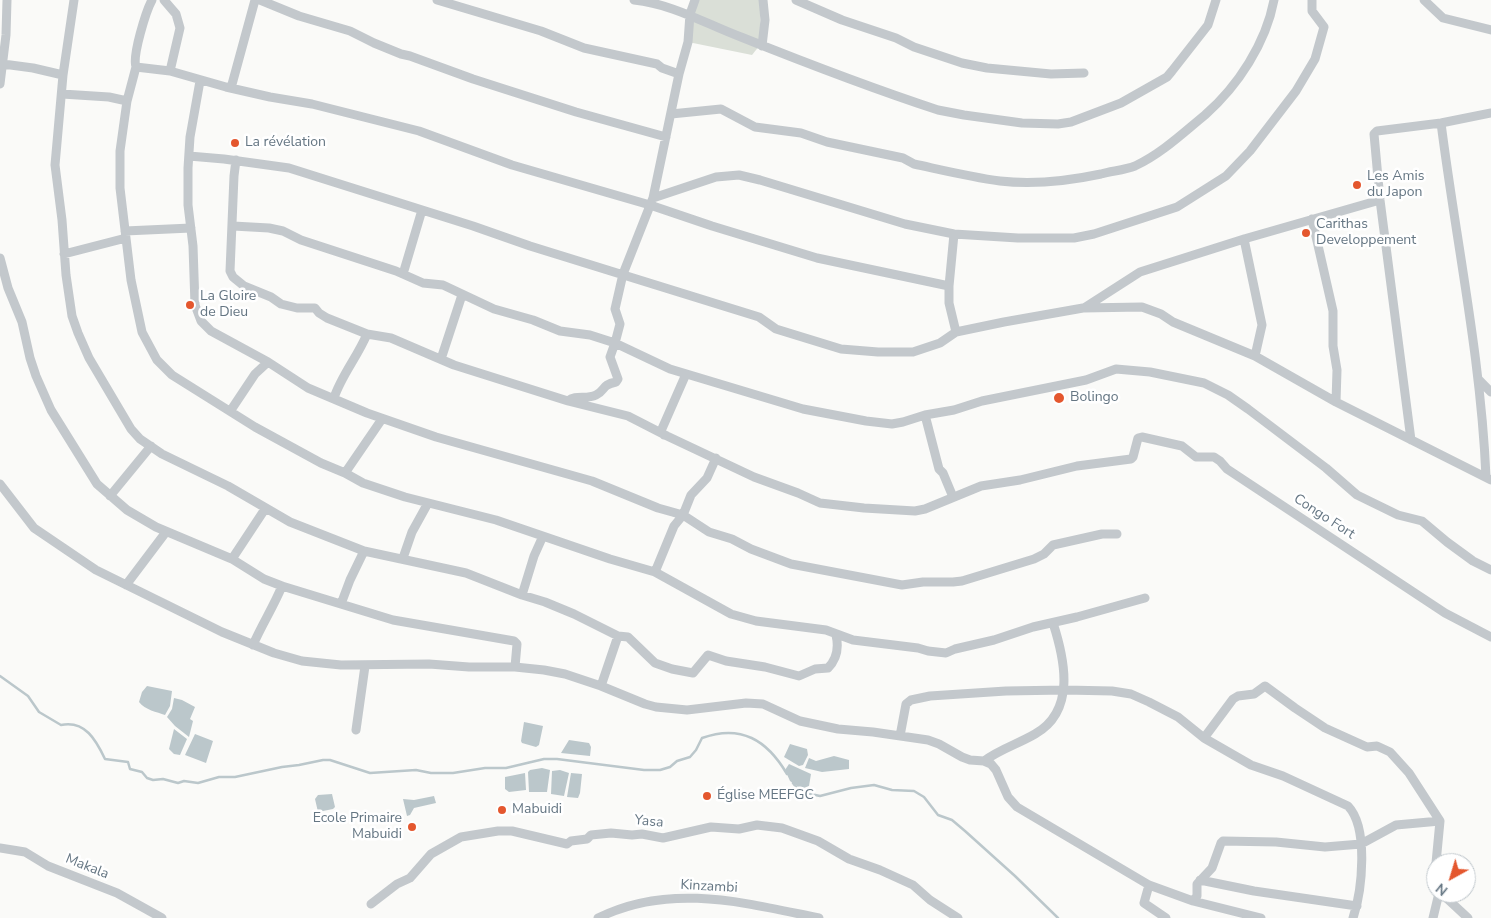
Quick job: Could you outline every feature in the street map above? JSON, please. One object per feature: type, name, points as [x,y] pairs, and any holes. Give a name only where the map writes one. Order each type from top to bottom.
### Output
[{"type":"street","points":[[0,84],[8,0]]},
{"type":"street","points":[[74,0],[63,75],[55,165],[72,316],[85,348],[131,429],[140,439],[183,465],[228,486],[290,522],[364,551],[466,573],[545,602],[618,636],[628,637],[655,663],[672,669],[693,672],[708,655],[799,676],[815,669],[828,668],[834,662],[838,651],[836,635]]},
{"type":"street","points":[[152,0],[137,47],[134,62],[136,67],[127,101],[120,151],[120,188],[133,293],[142,332],[157,360],[172,375],[194,390],[274,438],[363,483],[428,503],[496,520],[610,559],[655,572],[731,614],[756,621],[826,630],[853,640],[946,653],[1033,627],[1145,598]]},
{"type":"street","points":[[164,0],[176,14],[180,28],[170,70]]},
{"type":"street","points":[[232,88],[254,0]]},
{"type":"street","points":[[260,0],[298,16],[350,31],[401,54],[474,79],[576,112],[666,137]]},
{"type":"street","points":[[437,0],[541,31],[584,48],[657,64],[662,68],[679,74]]},
{"type":"street","points":[[634,0],[655,2],[690,14],[762,46],[938,110],[1022,123],[1058,124],[1071,122],[1121,103],[1167,77],[1208,25],[1216,0]]},
{"type":"street","points":[[568,401],[572,397],[595,396],[608,383],[616,382],[618,379],[610,357],[620,324],[615,309],[623,274],[652,202],[679,74],[688,42],[690,14],[695,0]]},
{"type":"street","points":[[762,46],[765,20],[763,0]]},
{"type":"street","points":[[796,0],[842,20],[962,63],[987,68],[1051,74],[1084,73]]},
{"type":"street","points":[[671,114],[721,109],[756,126],[801,133],[827,142],[903,158],[914,164],[1000,181],[1047,182],[1084,178],[1133,167],[1144,161],[1176,139],[1220,102],[1259,46],[1271,16],[1274,0]]},
{"type":"street","points":[[652,202],[714,177],[739,175],[905,224],[954,234],[1018,238],[1074,238],[1094,234],[1172,209],[1226,176],[1250,151],[1296,91],[1315,59],[1324,28],[1312,10],[1312,0]]},
{"type":"street","points":[[1424,0],[1443,18],[1491,30]]},
{"type":"street","points":[[3,64],[63,75]]},
{"type":"street","points":[[136,67],[170,70],[200,81],[270,97],[312,104],[419,131],[512,166],[652,202],[712,226],[817,258],[949,286]]},
{"type":"street","points":[[200,81],[189,156],[188,204],[193,246],[195,305],[201,321],[211,331],[268,362],[308,388],[382,419],[458,444],[574,475],[612,488],[658,508],[682,515],[709,532],[732,539],[791,564],[902,585],[923,582],[962,581],[1034,559],[1044,554],[1053,545],[1102,534],[1116,534]]},
{"type":"street","points":[[62,94],[109,97],[127,101]]},
{"type":"street","points":[[1411,440],[1380,200],[1374,134],[1377,131],[1491,113]]},
{"type":"street","points":[[1441,122],[1478,379],[1488,479]]},
{"type":"street","points":[[189,156],[236,160],[290,168],[530,246],[759,317],[776,329],[841,349],[878,352],[916,352],[940,343],[956,332],[1083,308],[1142,307],[1255,356],[1336,402],[1488,479]]},
{"type":"street","points":[[236,160],[230,271],[239,282],[250,289],[271,297],[281,304],[297,308],[315,308],[327,318],[367,334],[391,338],[454,366],[568,401],[628,416],[754,478],[830,505],[915,511],[925,509],[952,496],[943,472],[939,468],[925,415]]},
{"type":"street","points":[[1083,308],[1140,272],[1244,239],[1380,200]]},
{"type":"street","points":[[403,274],[422,210]]},
{"type":"street","points":[[1312,219],[1332,311],[1333,346],[1338,370],[1336,402]]},
{"type":"street","points":[[233,226],[269,228],[283,232],[300,240],[326,247],[348,257],[403,274],[426,284],[443,285],[494,309],[536,321],[560,331],[590,336],[615,343],[665,368],[803,409],[866,421],[892,424],[925,415],[954,410],[982,401],[1086,380],[1116,369],[1150,372],[1204,383],[1228,395],[1248,409],[1326,468],[1357,495],[1398,516],[1422,521],[1446,542],[1473,561],[1491,570]]},
{"type":"street","points":[[64,254],[126,235],[191,228]]},
{"type":"street","points":[[954,234],[949,303],[956,332]]},
{"type":"street","points":[[1244,239],[1262,325],[1255,356]]},
{"type":"street","points":[[0,258],[8,288],[22,322],[36,376],[52,410],[92,477],[126,510],[166,532],[232,559],[264,578],[282,586],[393,620],[514,641],[517,644],[516,667]]},
{"type":"street","points":[[441,359],[462,295]]},
{"type":"street","points":[[334,398],[337,388],[367,334]]},
{"type":"street","points":[[230,410],[243,394],[255,374],[268,362]]},
{"type":"street","points":[[667,436],[661,431],[686,374]]},
{"type":"street","points":[[1478,379],[1491,392]]},
{"type":"street","points":[[345,473],[382,419]]},
{"type":"street","name":"Congo Fort","points":[[952,496],[981,486],[1020,480],[1077,466],[1130,459],[1133,457],[1139,437],[1182,446],[1196,457],[1214,457],[1227,469],[1445,613],[1491,637]]},
{"type":"street","points":[[110,496],[150,446]]},
{"type":"street","points":[[655,572],[674,526],[692,495],[707,478],[716,458]]},
{"type":"street","points":[[0,484],[34,528],[96,570],[222,632],[274,653],[302,661],[341,665],[429,664],[469,667],[516,667],[565,674],[656,707],[687,710],[746,703],[763,704],[800,721],[838,729],[928,740],[962,757],[991,764],[996,770],[1008,797],[1017,807],[1149,885],[1193,902],[1261,918]]},
{"type":"street","points":[[403,558],[412,532],[428,503]]},
{"type":"street","points":[[232,559],[265,509]]},
{"type":"street","points":[[126,585],[166,532]]},
{"type":"street","points":[[522,595],[534,556],[543,536]]},
{"type":"street","points":[[341,604],[364,551]]},
{"type":"street","points":[[253,645],[264,620],[275,604],[282,586]]},
{"type":"street","points":[[984,761],[994,754],[1037,733],[1057,712],[1065,690],[1061,650],[1053,623]]},
{"type":"street","points":[[601,686],[618,636]]},
{"type":"street","points":[[356,730],[365,666]]},
{"type":"street","points":[[1204,738],[1235,697],[1254,694],[1267,686],[1325,728],[1367,747],[1378,746],[1390,752],[1409,773],[1440,821],[1437,853]]},
{"type":"street","points":[[900,736],[906,704],[911,700],[930,696],[1065,690],[1112,691],[1131,694],[1178,717],[1204,738],[1251,764],[1344,802],[1353,811],[1361,844],[1362,869],[1357,906],[1353,918]]},
{"type":"street","points":[[1193,902],[1196,896],[1197,884],[1212,868],[1223,841],[1276,842],[1325,847],[1361,844],[1396,825],[1440,821]]},
{"type":"street","name":"Yasa","points":[[371,904],[397,884],[410,878],[434,852],[453,840],[473,834],[512,831],[567,844],[571,841],[587,839],[591,836],[611,833],[642,834],[663,838],[711,828],[738,829],[757,825],[792,831],[834,849],[849,859],[898,878],[917,888],[930,900],[958,918]]},
{"type":"street","name":"Makala","points":[[0,848],[25,852],[48,866],[117,893],[162,918]]},
{"type":"street","points":[[1200,880],[1254,891],[1357,906]]},
{"type":"street","points":[[1149,885],[1144,903],[1166,918]]},
{"type":"street","name":"Kinzambi","points":[[598,918],[644,903],[692,897],[718,898],[819,918]]},
{"type":"street","points":[[1433,918],[1437,903]]},
{"type":"street","points":[[1454,903],[1468,918]]},
{"type":"shaded area","points":[[695,0],[761,0],[760,45],[752,55],[688,42]]},
{"type":"shaded area","points":[[147,686],[172,691],[170,706],[165,715],[148,709],[139,702],[142,692]]},
{"type":"shaded area","points":[[174,698],[195,707],[190,719],[193,721],[189,737],[167,717],[172,709]]},
{"type":"shaded area","points":[[524,722],[543,726],[539,745],[536,747],[521,741]]},
{"type":"shaded area","points":[[174,729],[187,739],[180,755],[174,754],[169,749]]},
{"type":"shaded area","points":[[195,734],[213,741],[206,763],[185,755]]},
{"type":"shaded area","points":[[569,740],[589,743],[591,747],[590,756],[561,753]]},
{"type":"shaded area","points":[[790,744],[807,749],[808,755],[803,765],[799,766],[784,757]]},
{"type":"shaded area","points":[[834,756],[849,760],[849,769],[822,772],[805,768],[809,758],[816,761]]},
{"type":"shaded area","points":[[789,764],[811,774],[809,786],[801,789],[790,781],[785,770]]},
{"type":"shaded area","points":[[542,768],[550,770],[547,792],[529,792],[528,772]]},
{"type":"shaded area","points":[[560,770],[569,773],[564,796],[551,794],[552,771]]},
{"type":"shaded area","points":[[525,773],[526,790],[509,792],[505,789],[505,777]]},
{"type":"shaded area","points":[[571,773],[582,774],[578,798],[567,797]]},
{"type":"shaded area","points":[[332,794],[335,807],[318,812],[315,799],[318,795]]},
{"type":"shaded area","points":[[434,796],[436,803],[414,808],[410,815],[407,816],[403,799],[414,800]]},
{"type":"waterway","points":[[0,676],[28,696],[39,712],[61,725],[77,726],[89,733],[105,759],[128,762],[130,769],[142,772],[147,778],[153,780],[163,779],[178,783],[184,781],[198,783],[219,777],[235,777],[323,760],[330,760],[370,773],[416,770],[431,773],[453,773],[485,768],[506,768],[544,759],[644,770],[660,770],[690,757],[702,738],[729,733],[741,734],[762,744],[771,752],[787,774]]},
{"type":"waterway","points":[[793,783],[806,793],[820,796],[851,788],[874,785],[892,790],[914,791],[924,797],[938,815],[952,820],[965,831],[1058,918]]},
{"type":"place","name":"La révélation","points":[[235,143]]},
{"type":"place","name":"Les Amis du Japon","points":[[1357,185]]},
{"type":"place","name":"Carithas Developpement","points":[[1306,233]]},
{"type":"place","name":"La Gloire de Dieu","points":[[190,305]]},
{"type":"place","name":"Bolingo","points":[[1059,398]]},
{"type":"place","name":"Église MEEFGC","points":[[707,796]]},
{"type":"place","name":"Mabuidi","points":[[502,810]]},
{"type":"place","name":"Ecole Primaire Mabuidi","points":[[412,827]]}]
